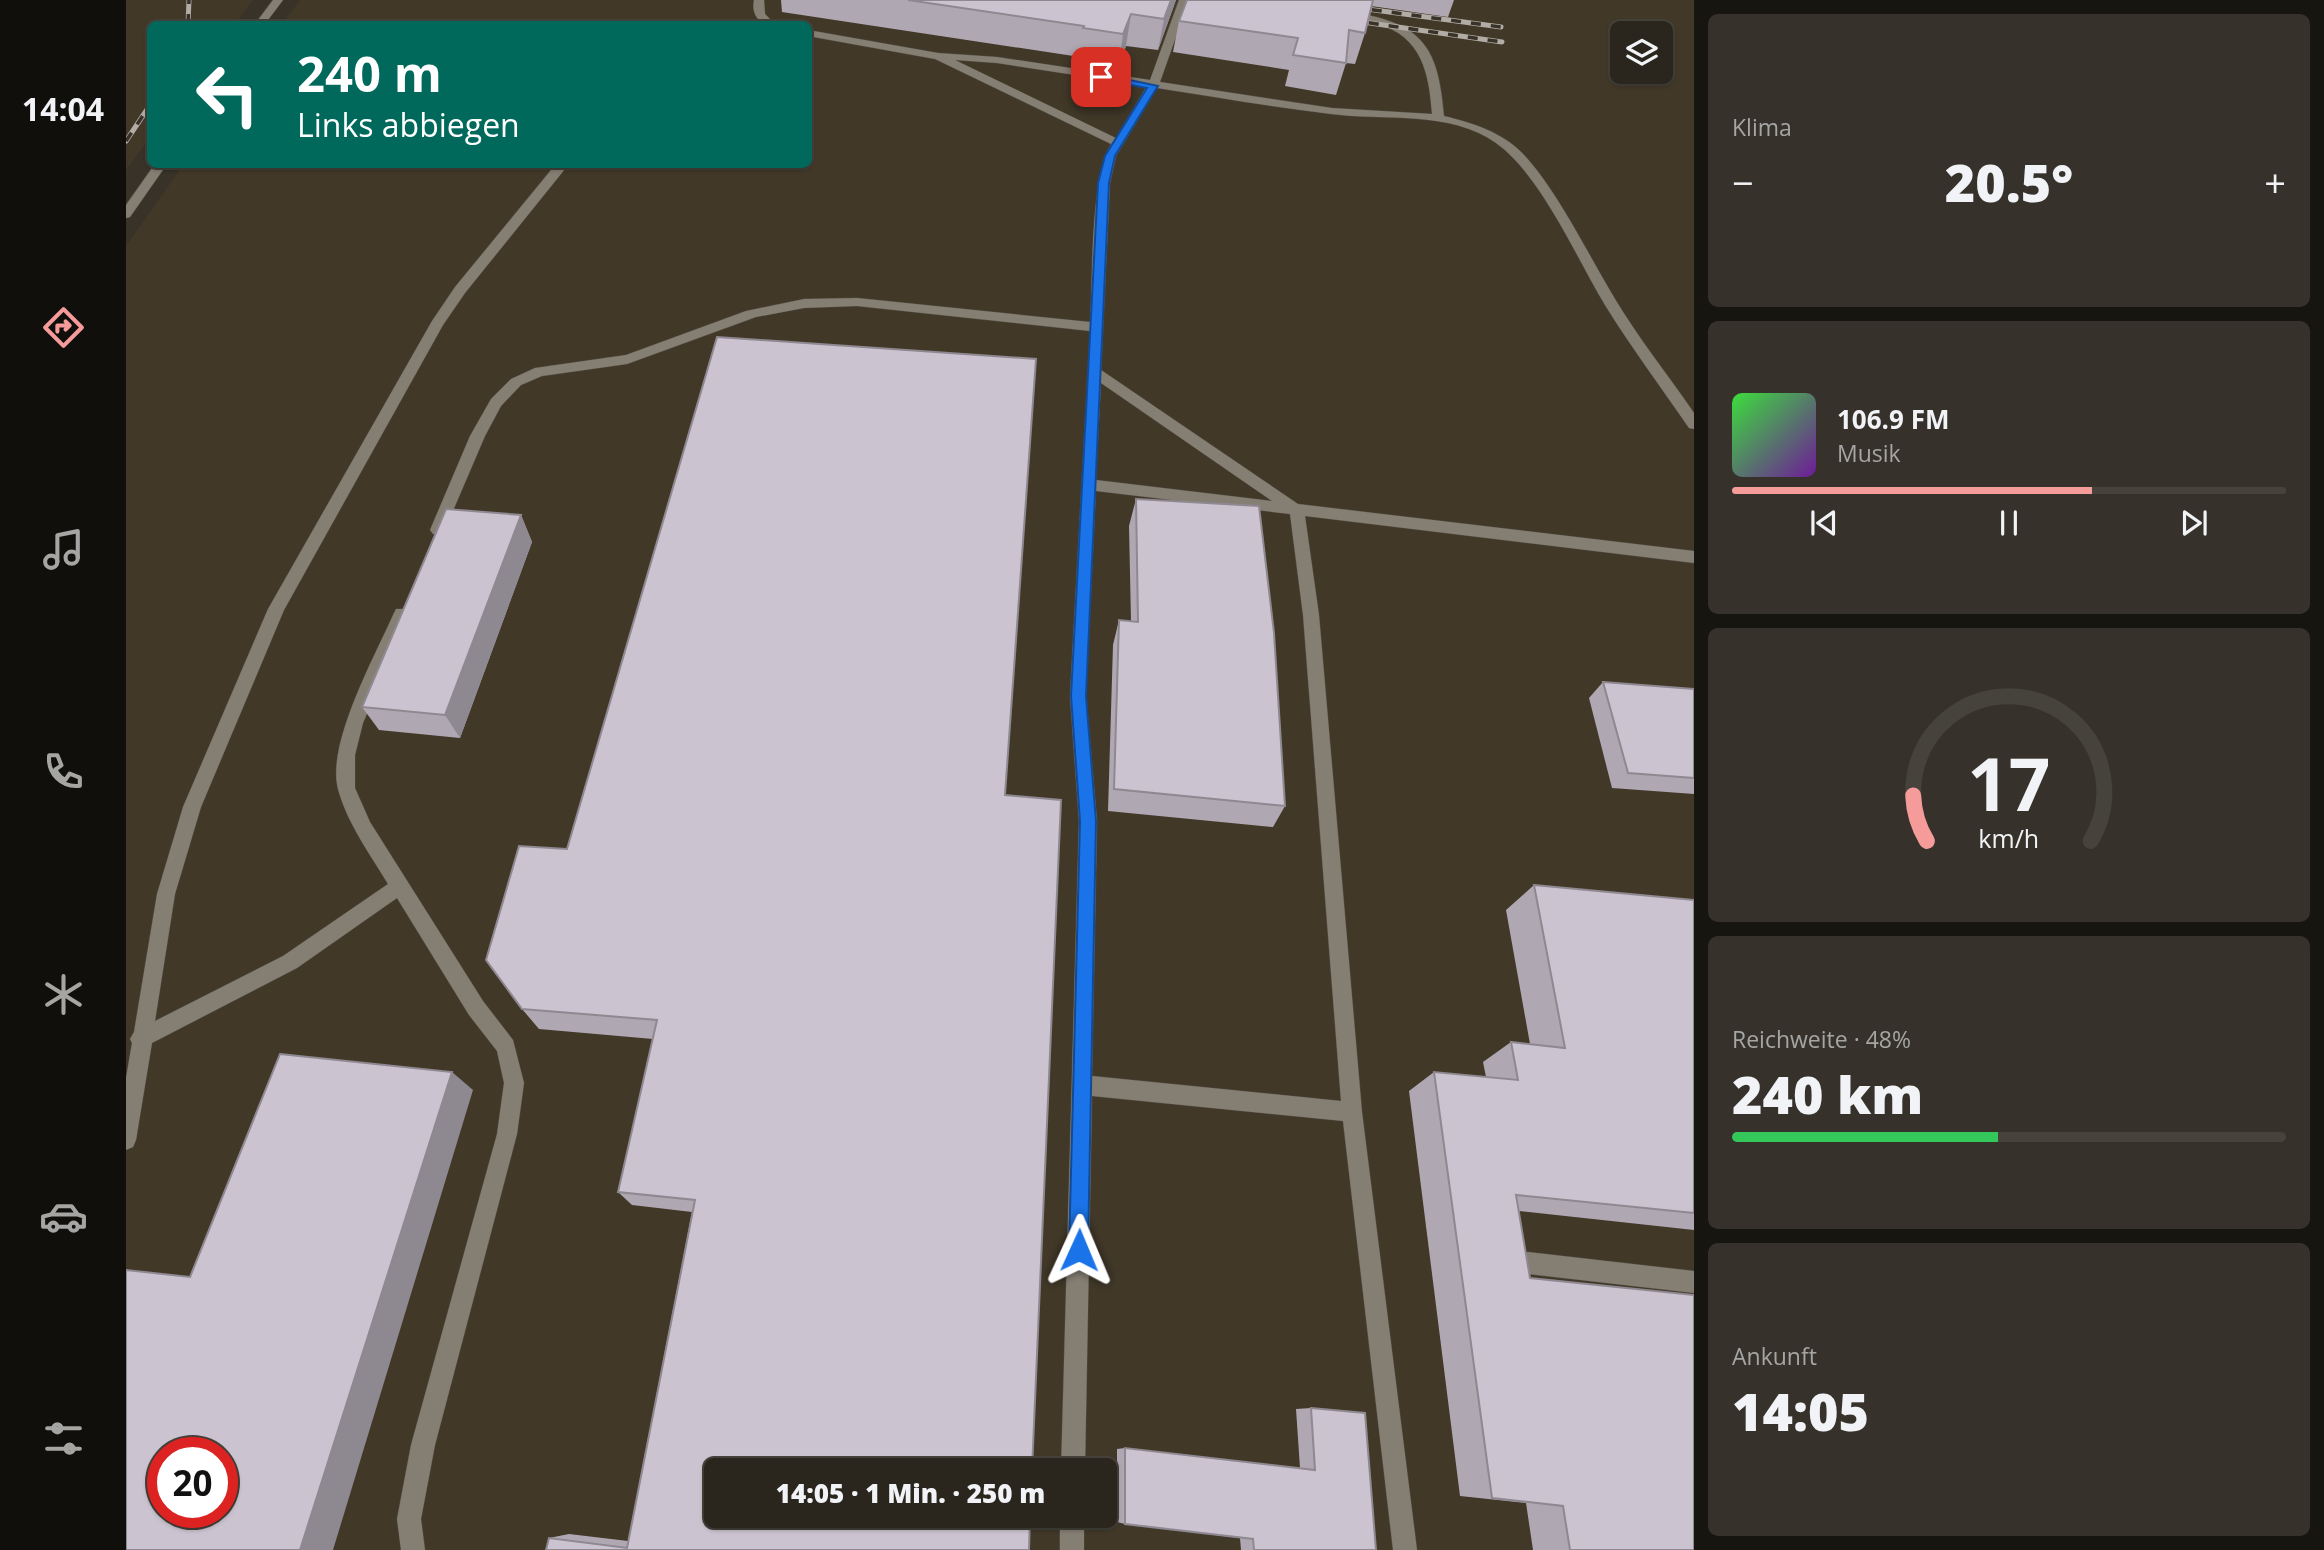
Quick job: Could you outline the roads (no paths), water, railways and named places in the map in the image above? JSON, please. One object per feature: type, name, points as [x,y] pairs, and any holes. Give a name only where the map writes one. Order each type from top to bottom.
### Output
[{"type":"street","points":[[262,21],[278,0]]},
{"type":"street","points":[[759,0],[757,7],[760,17],[765,21]]},
{"type":"street","points":[[1073,1458],[1088,821],[1078,696],[1104,183],[1110,156],[1153,86],[1184,0]]},
{"type":"street","points":[[1341,13],[1381,19],[1394,24],[1420,46],[1436,83],[1438,118]]},
{"type":"street","points":[[812,34],[938,56],[997,60],[1153,86],[1332,111],[1438,118],[1466,125],[1498,139],[1520,157],[1548,197],[1612,305],[1694,424]]},
{"type":"street","points":[[938,56],[1118,142]]},
{"type":"street","points":[[126,214],[158,168]]},
{"type":"street","points":[[126,1140],[140,1039],[166,894],[192,807],[276,609],[437,324],[460,290],[560,168]]},
{"type":"street","points":[[430,548],[491,411],[506,390],[529,375],[559,367],[605,364],[654,351],[772,308],[818,302],[857,302],[1097,327]]},
{"type":"street","points":[[1095,372],[1297,511],[1311,615],[1352,1112],[1405,1550]]},
{"type":"street","points":[[1089,485],[1694,557]]},
{"type":"street","points":[[408,598],[354,723],[346,755],[346,788],[363,827],[476,1008],[506,1047],[514,1083],[507,1135],[424,1445],[409,1519],[413,1550]]},
{"type":"street","points":[[140,1039],[290,962],[400,886]]},
{"type":"street","points":[[1082,1085],[1352,1112]]},
{"type":"street","points":[[1528,1263],[1694,1282]]},
{"type":"street","points":[[1072,1528],[1072,1550]]},
{"type":"railway","points":[[188,21],[189,0]]},
{"type":"railway","points":[[1352,7],[1501,27]]},
{"type":"railway","points":[[1349,20],[1502,42]]},
{"type":"railway","points":[[126,141],[147,110]]}]
